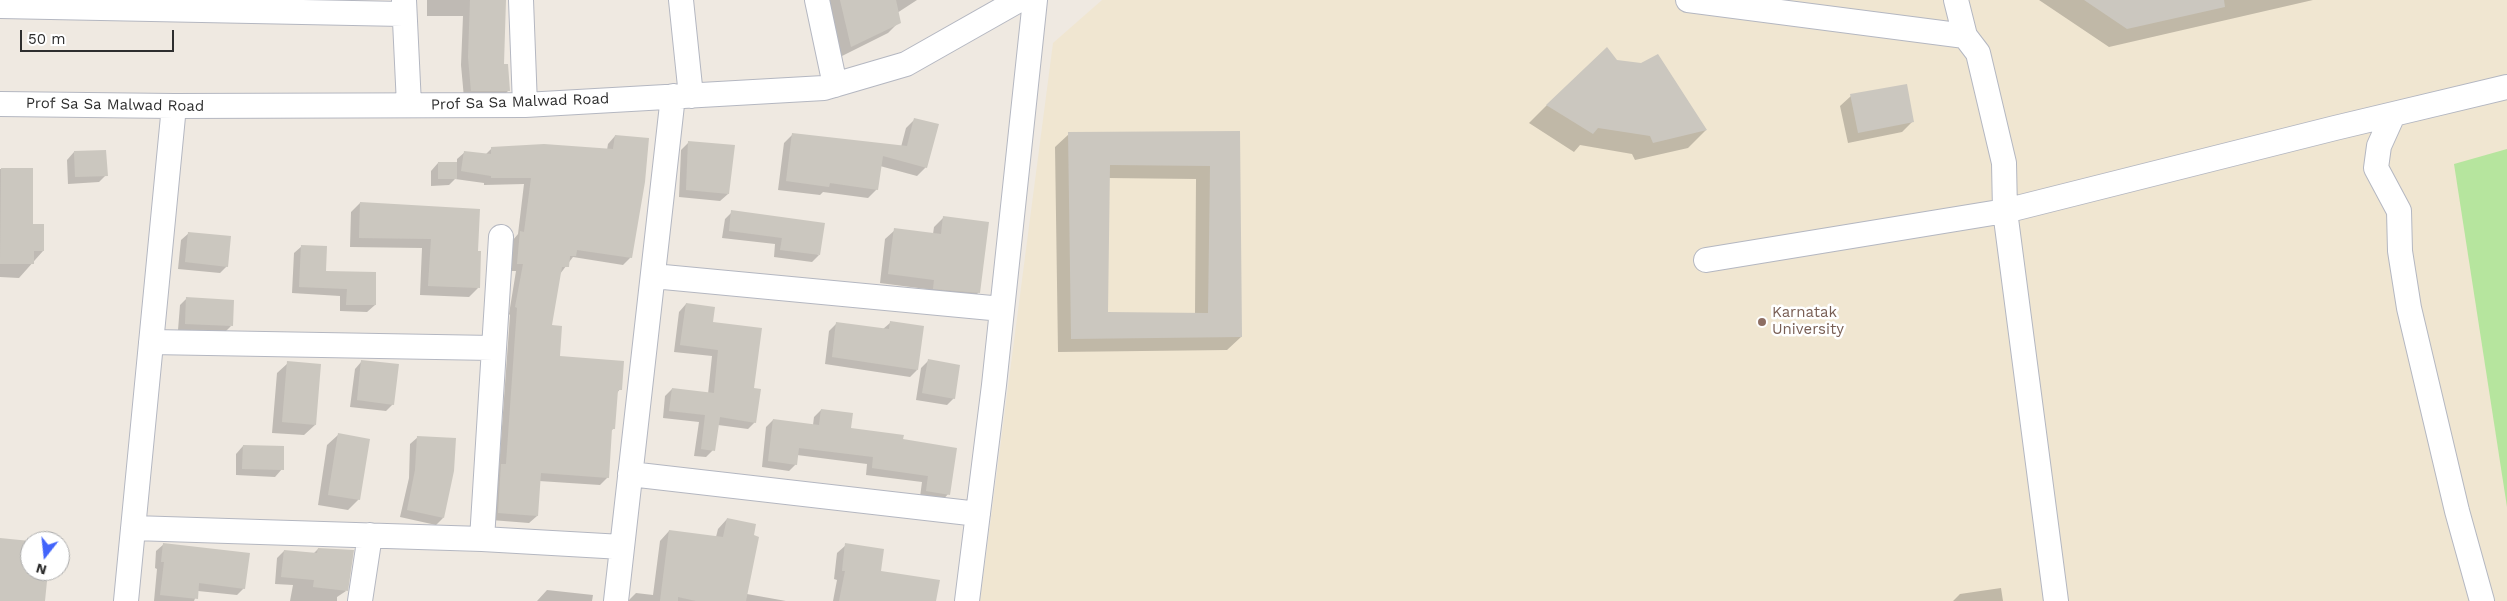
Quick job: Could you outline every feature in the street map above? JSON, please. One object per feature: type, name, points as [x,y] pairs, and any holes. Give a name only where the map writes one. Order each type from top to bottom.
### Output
[{"type":"street","points":[[521,0],[525,104]]},
{"type":"street","points":[[616,601],[653,276],[682,96],[681,0]]},
{"type":"street","points":[[817,0],[835,85]]},
{"type":"street","name":"Prof Sa Sa Malwad Road","points":[[0,104],[174,106],[525,104],[824,88],[906,64],[992,7],[1019,0]]},
{"type":"street","points":[[967,601],[1002,309],[1035,0]]},
{"type":"street","points":[[1688,0],[1965,36]]},
{"type":"street","points":[[1956,0],[1965,36],[1978,52],[2004,163],[2005,211],[2056,601]]},
{"type":"street","points":[[0,6],[403,7],[409,105]]},
{"type":"street","points":[[1706,260],[2005,211],[2507,87]]},
{"type":"street","points":[[126,601],[174,106]]},
{"type":"street","points":[[2393,115],[2379,146],[2376,168],[2399,211],[2400,251],[2409,308],[2457,511],[2482,601]]},
{"type":"street","points":[[482,538],[493,348],[502,237]]},
{"type":"street","points":[[653,276],[1002,309]]},
{"type":"street","points":[[151,342],[493,348]]},
{"type":"street","points":[[630,474],[978,514]]},
{"type":"street","points":[[133,528],[482,538],[622,547]]},
{"type":"street","points":[[360,601],[370,535]]},
{"type":"shaded area","name":"Karnatak University","points":[[1102,0],[2507,0],[2507,601],[980,601],[1053,43]]},
{"type":"green space","points":[[2507,149],[2507,507],[2454,164]]},
{"type":"building","points":[[470,0],[506,0],[504,64],[508,64],[510,91],[471,91],[468,57]]},
{"type":"building","points":[[840,0],[896,0],[901,23],[851,47]]},
{"type":"building","points":[[2084,0],[2224,0],[2225,7],[2127,29]]},
{"type":"building","points":[[1607,47],[1617,60],[1641,63],[1658,54],[1707,130],[1653,143],[1650,136],[1598,128],[1593,134],[1546,105]]},
{"type":"building","points":[[1907,84],[1914,122],[1858,133],[1850,94]]},
{"type":"building","points":[[914,118],[939,124],[927,168],[883,156],[878,190],[830,183],[829,187],[786,181],[792,133],[907,146]]},
{"type":"building","points":[[1240,131],[1242,337],[1071,339],[1068,132]],"holes":[[[1110,165],[1210,166],[1208,313],[1108,312]]]},
{"type":"building","points":[[615,135],[649,138],[645,182],[632,258],[577,250],[576,256],[570,256],[569,267],[562,267],[552,325],[562,326],[560,356],[624,361],[622,390],[618,390],[615,429],[612,429],[609,478],[541,473],[538,516],[498,513],[501,464],[506,464],[517,308],[515,307],[523,264],[517,264],[520,231],[524,232],[531,178],[491,178],[491,176],[461,171],[464,151],[491,154],[491,147],[544,144],[613,149]]},
{"type":"building","points":[[688,141],[735,145],[729,194],[686,190]]},
{"type":"building","points":[[106,150],[108,176],[75,177],[74,151]]},
{"type":"building","points":[[438,162],[457,162],[457,179],[438,179]]},
{"type":"building","points":[[1,168],[33,168],[33,224],[44,224],[44,251],[34,251],[34,264],[0,264]]},
{"type":"building","points":[[360,202],[480,209],[478,251],[481,251],[480,288],[428,286],[431,239],[359,238]]},
{"type":"building","points":[[731,210],[825,223],[820,255],[780,250],[782,238],[729,231]]},
{"type":"building","points":[[943,216],[989,222],[980,293],[933,289],[934,280],[888,274],[894,228],[941,234]]},
{"type":"building","points":[[188,232],[231,236],[228,267],[185,262]]},
{"type":"building","points":[[301,245],[327,246],[326,271],[376,272],[376,305],[346,305],[347,289],[299,287]]},
{"type":"building","points":[[186,297],[234,300],[233,326],[185,324]]},
{"type":"building","points":[[686,303],[715,307],[713,322],[762,328],[754,388],[761,389],[756,423],[720,417],[715,451],[701,449],[705,415],[669,411],[672,388],[714,393],[718,350],[680,345]]},
{"type":"building","points":[[890,321],[924,326],[918,370],[832,357],[836,322],[889,329]]},
{"type":"building","points":[[928,359],[960,365],[955,399],[922,393]]},
{"type":"building","points":[[361,360],[399,364],[394,405],[357,400]]},
{"type":"building","points":[[287,361],[321,364],[316,425],[282,422]]},
{"type":"building","points":[[821,409],[853,413],[851,428],[904,435],[903,439],[957,448],[950,495],[926,491],[928,476],[872,468],[873,457],[799,448],[797,465],[768,461],[773,419],[819,425]]},
{"type":"building","points":[[338,433],[370,439],[360,500],[328,495]]},
{"type":"building","points":[[417,436],[456,438],[454,471],[444,518],[407,510],[415,470]]},
{"type":"building","points":[[243,445],[284,446],[284,470],[242,469]]},
{"type":"building","points":[[727,518],[756,524],[754,535],[759,537],[746,601],[696,601],[678,597],[678,601],[660,601],[669,530],[723,537]]},
{"type":"building","points":[[0,538],[20,540],[20,581],[47,581],[45,601],[0,601]]},
{"type":"building","points":[[163,543],[250,553],[245,589],[199,583],[198,599],[160,595],[164,562],[161,562]]},
{"type":"building","points":[[845,543],[884,549],[881,571],[940,580],[936,601],[839,601],[845,571],[842,571]]},
{"type":"building","points":[[318,548],[354,550],[348,591],[313,587],[314,580],[281,577],[284,550],[317,553]]},
{"type":"place","name":"Karnatak University","points":[[1762,322]]}]
